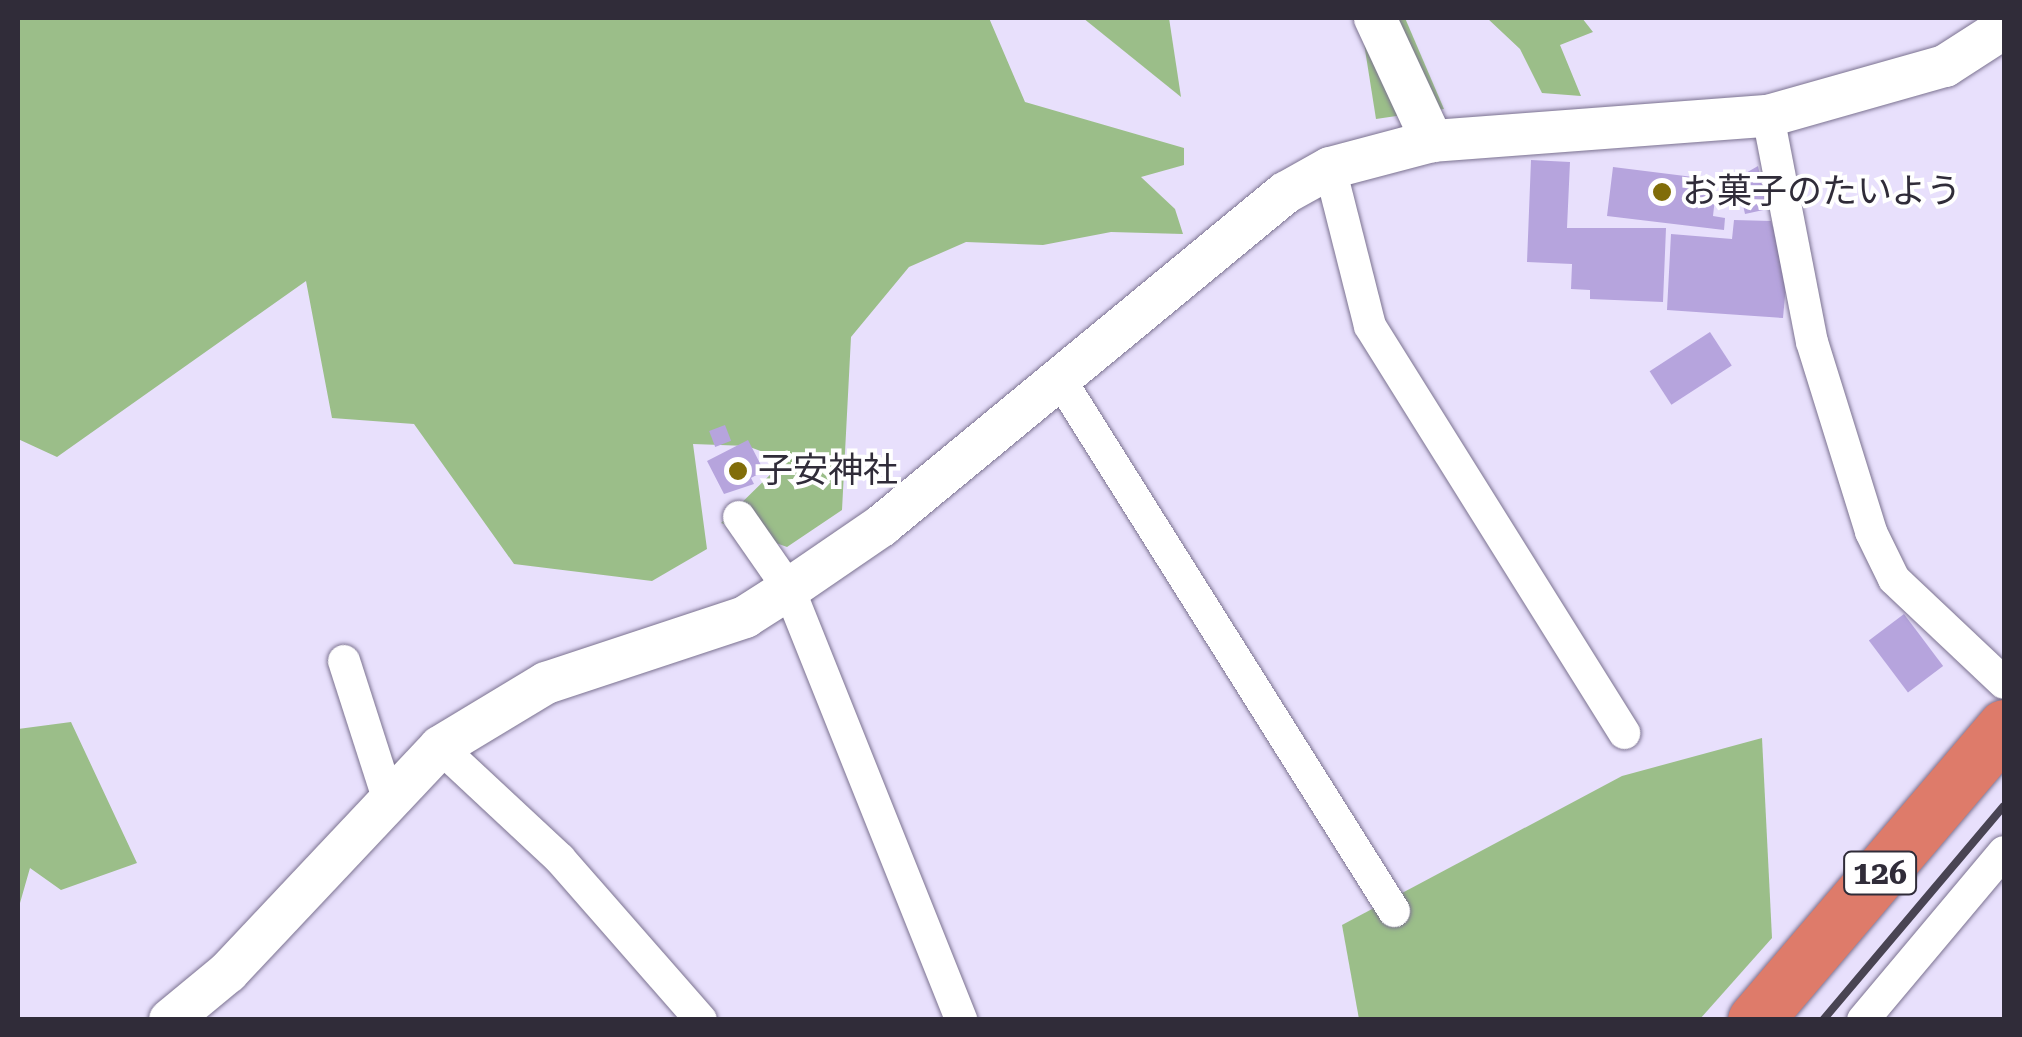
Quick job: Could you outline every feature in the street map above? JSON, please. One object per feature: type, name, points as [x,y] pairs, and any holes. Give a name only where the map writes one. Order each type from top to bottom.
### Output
[{"type":"highway","name":"126","points":[[1756,1020],[2004,727]]},
{"type":"street","points":[[1375,18],[1432,141]]},
{"type":"street","points":[[170,1020],[228,972],[440,747],[546,683],[745,616],[788,589],[1061,382],[1285,192],[1330,168],[1432,141],[1768,116],[1945,66],[2004,28]]},
{"type":"street","points":[[1768,116],[1812,342],[1871,532],[1894,578],[2004,683]]},
{"type":"street","points":[[1330,168],[1370,326],[1624,734]]},
{"type":"street","points":[[1061,382],[1394,911]]},
{"type":"street","points":[[738,517],[788,589],[961,1020]]},
{"type":"street","points":[[344,661],[388,801]]},
{"type":"street","points":[[440,747],[560,859],[701,1020]]},
{"type":"street","points":[[1863,1020],[2004,852]]},
{"type":"green space","points":[[18,18],[989,18],[1025,102],[1184,148],[1184,165],[1141,177],[1175,209],[1183,234],[1111,232],[1043,245],[966,242],[909,267],[851,337],[842,510],[787,547],[721,523],[785,460],[747,446],[693,444],[707,549],[652,581],[514,564],[414,424],[332,418],[306,281],[57,457],[18,439]]},
{"type":"green space","points":[[1083,18],[1169,18],[1181,97]]},
{"type":"green space","points":[[1360,18],[1405,18],[1444,109],[1376,119]]},
{"type":"green space","points":[[1487,18],[1582,18],[1593,32],[1560,45],[1581,96],[1542,93],[1520,49]]},
{"type":"green space","points":[[71,722],[137,863],[61,890],[30,868],[18,910],[18,729]]},
{"type":"green space","points":[[1762,738],[1772,938],[1700,1019],[1359,1019],[1342,925],[1622,776]]},
{"type":"building","points":[[1531,160],[1570,162],[1567,228],[1666,228],[1663,302],[1590,299],[1590,290],[1571,289],[1572,264],[1527,262]]},
{"type":"building","points":[[1758,166],[1768,209],[1745,214],[1737,178]]},
{"type":"building","points":[[1613,167],[1717,180],[1713,216],[1725,218],[1724,230],[1607,216]]},
{"type":"building","points":[[1734,220],[1771,221],[1787,274],[1783,318],[1667,310],[1671,234],[1732,239]]},
{"type":"building","points":[[1710,332],[1732,366],[1671,405],[1650,371]]},
{"type":"building","points":[[725,425],[731,441],[715,447],[709,431]]},
{"type":"building","points":[[748,440],[764,471],[751,478],[754,484],[724,494],[707,461]]},
{"type":"building","points":[[1904,614],[1943,666],[1908,692],[1869,640]]},
{"type":"railway","points":[[1823,1020],[2004,806]]},
{"type":"place","name":"お菓子のたいよう","points":[[1662,192]]},
{"type":"place","name":"子安神社","points":[[738,471]]}]
